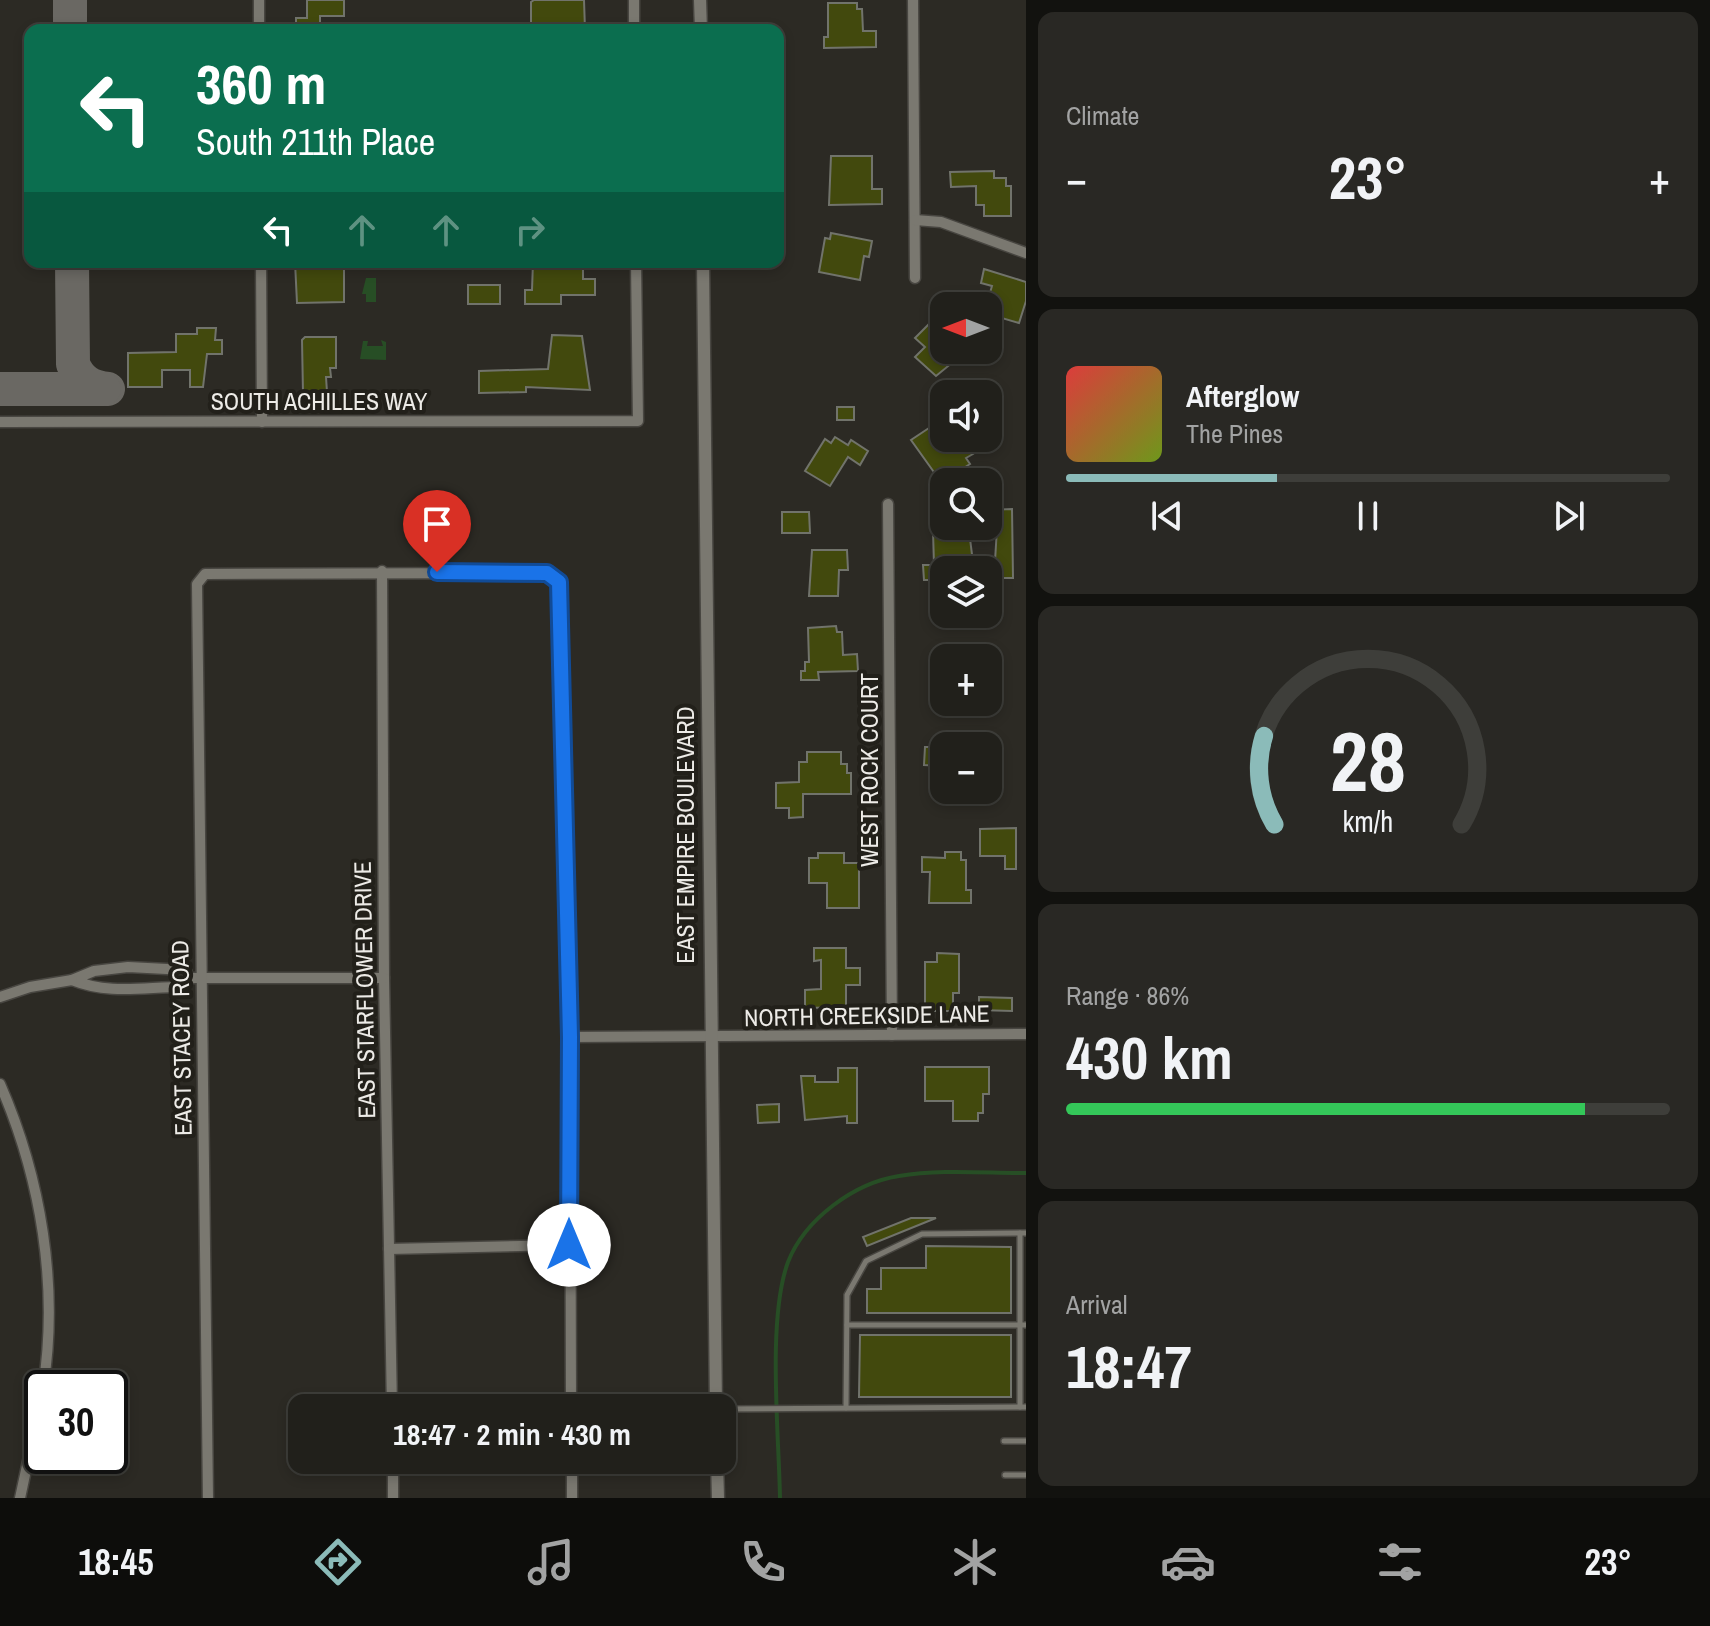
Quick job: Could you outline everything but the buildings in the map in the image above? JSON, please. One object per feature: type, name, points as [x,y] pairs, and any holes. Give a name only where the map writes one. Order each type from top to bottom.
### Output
[{"type":"street","points":[[259,0],[259,24]]},
{"type":"street","points":[[634,0],[634,24]]},
{"type":"street","points":[[700,0],[701,24]]},
{"type":"street","points":[[913,0],[915,278]]},
{"type":"street","points":[[915,220],[941,222],[1026,253]]},
{"type":"street","points":[[261,268],[262,422]]},
{"type":"street","name":"SOUTH ACHILLES WAY","points":[[0,422],[638,421],[636,268]]},
{"type":"street","name":"EAST EMPIRE BOULEVARD","points":[[703,268],[709,1038],[716,1394]]},
{"type":"street","name":"WEST ROCK COURT","points":[[888,504],[892,1035]]},
{"type":"street","points":[[382,571],[554,575],[560,591],[570,1037],[571,1394]]},
{"type":"street","name":"EAST STACEY ROAD","points":[[208,1498],[199,579],[214,573],[382,571]]},
{"type":"street","name":"EAST STARFLOWER DRIVE","points":[[382,571],[384,978],[392,1394]]},
{"type":"street","points":[[0,997],[30,987],[72,980],[94,971],[128,967],[138,970],[186,970],[188,978],[183,987],[138,987],[125,992],[93,988],[72,980]]},
{"type":"street","points":[[138,970],[138,987]]},
{"type":"street","points":[[188,978],[384,978]]},
{"type":"street","name":"NORTH CREEKSIDE LANE","points":[[570,1037],[1026,1034]]},
{"type":"street","points":[[0,1084],[38,1203],[49,1318],[45,1370]]},
{"type":"street","points":[[389,1249],[569,1245]]},
{"type":"street","points":[[20,1498],[25,1474]]},
{"type":"street","points":[[393,1474],[393,1498]]},
{"type":"street","points":[[572,1474],[572,1498]]},
{"type":"street","points":[[717,1474],[718,1498]]},
{"type":"lane","points":[[736,1409],[1023,1407],[1023,1233],[922,1234],[866,1261],[847,1295],[846,1408]]},
{"type":"lane","points":[[847,1325],[1023,1325]]},
{"type":"lane","points":[[1004,1441],[1026,1441]]},
{"type":"lane","points":[[1005,1475],[1026,1475]]},
{"type":"shaded area","points":[[366,278],[376,278],[376,302],[366,302],[366,294],[362,294]]},
{"type":"shaded area","points":[[381,340],[386,342],[386,360],[360,359],[363,341],[368,341],[367,346],[383,346]]},
{"type":"waterway","points":[[780,1498],[776,1378],[778,1314],[788,1262],[806,1231],[849,1195],[882,1180],[930,1173],[1026,1173]]},
{"type":"taxiway","points":[[70,0],[70,24]]},
{"type":"taxiway","points":[[72,268],[73,364],[87,382],[108,389]]},
{"type":"taxiway","points":[[0,389],[104,389]]},
{"type":"route","points":[[437,572],[547,573],[554,575],[559,582],[570,1037],[569,1245]]}]
